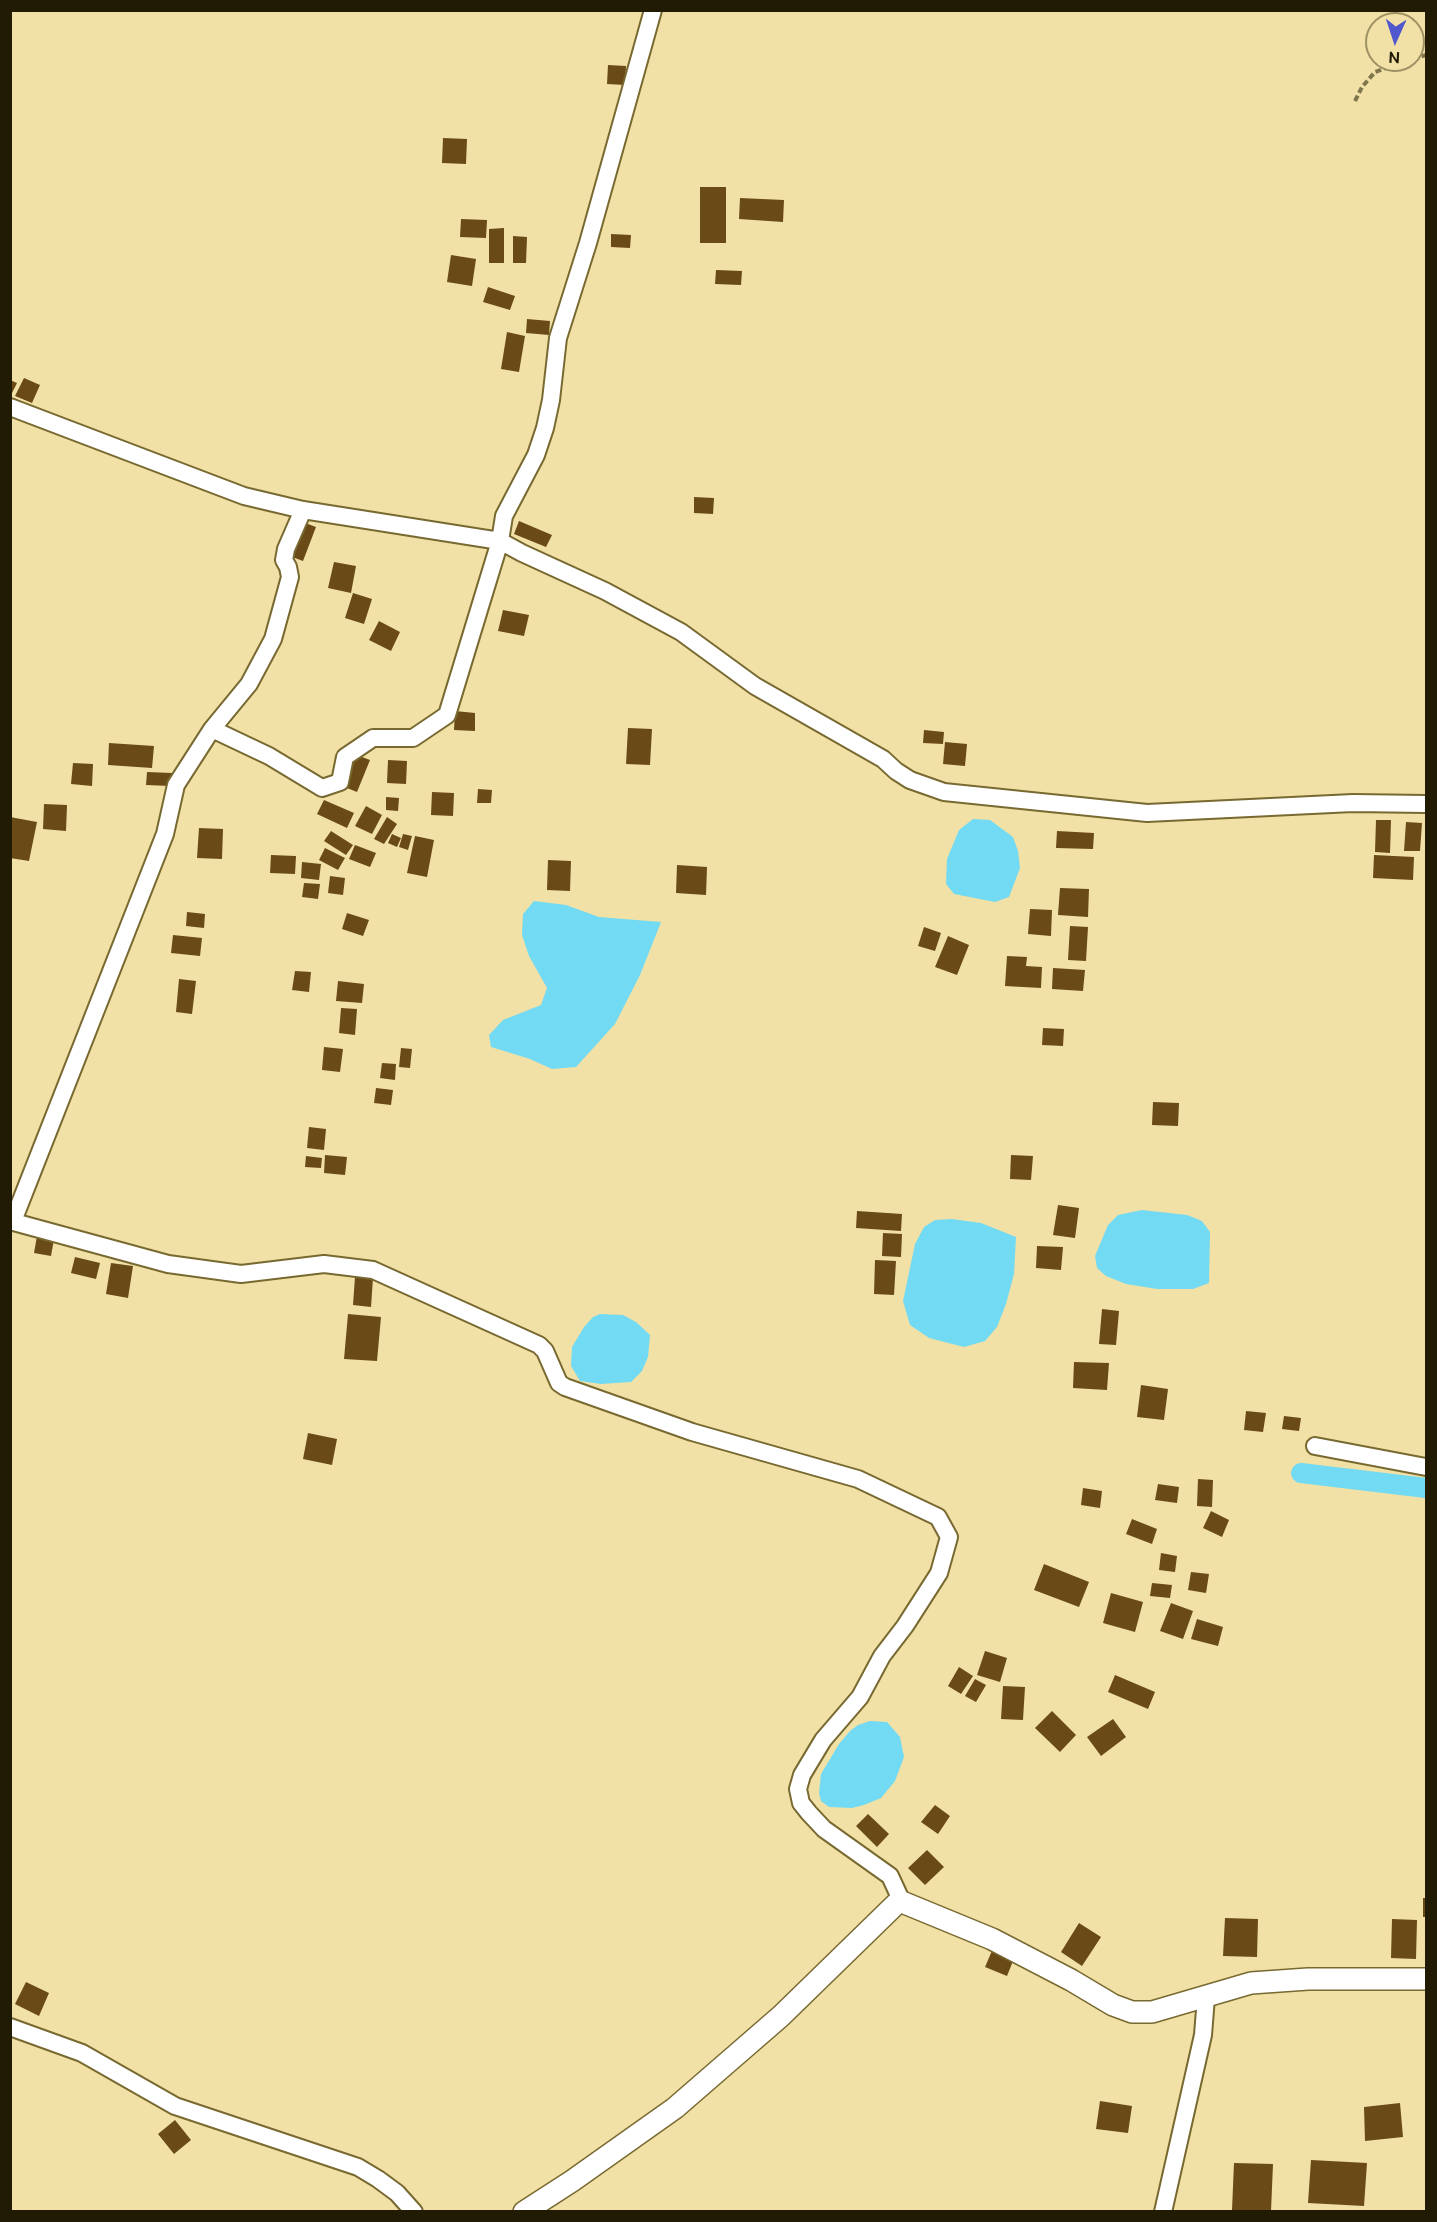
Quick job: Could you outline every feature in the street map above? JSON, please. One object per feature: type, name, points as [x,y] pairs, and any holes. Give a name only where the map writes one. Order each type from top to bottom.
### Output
[{"type":"street","points":[[212,729],[269,756],[322,788],[340,782],[345,757],[373,738],[413,738],[447,715],[500,541],[504,516],[536,455],[545,428],[551,400],[558,338],[588,243],[641,46],[653,10]]},
{"type":"street","points":[[10,406],[244,496],[303,510],[500,541],[605,591],[681,632],[754,686],[883,759],[910,780],[944,792],[1147,813],[1353,803],[1426,804]]},
{"type":"street","points":[[303,510],[286,549],[284,561],[290,577],[273,639],[249,684],[212,729],[176,784],[165,834],[12,1221],[168,1264],[241,1274],[324,1264],[373,1270],[539,1345],[545,1351],[559,1383],[565,1387],[692,1432],[858,1479],[938,1517],[949,1537],[939,1573],[905,1626],[882,1656],[860,1697],[823,1740],[802,1775],[798,1789],[801,1803],[824,1829],[890,1876],[902,1902]]},
{"type":"street","points":[[1315,1446],[1426,1467]]},
{"type":"street","points":[[524,2211],[572,2181],[675,2108],[781,2016],[896,1904],[902,1902],[992,1939],[1071,1980],[1113,2005],[1132,2012],[1152,2012],[1251,1983],[1308,1979],[1426,1979]]},
{"type":"street","points":[[1163,2211],[1203,2035],[1206,1997]]},
{"type":"street","points":[[10,2027],[82,2053],[175,2106],[358,2167],[397,2193],[414,2211]]},
{"type":"path","points":[[1354,101],[1375,72]]},
{"type":"water","points":[[973,819],[990,820],[1013,837],[1020,868],[1009,897],[995,902],[954,894],[946,884],[947,859],[959,830]]},
{"type":"water","points":[[534,901],[566,905],[599,917],[661,922],[640,975],[615,1024],[576,1067],[552,1069],[530,1059],[491,1047],[489,1035],[503,1020],[541,1005],[547,988],[529,956],[522,935],[523,914]]},
{"type":"water","points":[[1142,1210],[1187,1215],[1202,1221],[1210,1232],[1209,1283],[1193,1289],[1157,1289],[1126,1284],[1106,1276],[1097,1268],[1095,1256],[1108,1225],[1118,1215]]},
{"type":"water","points":[[952,1219],[981,1223],[1016,1237],[1014,1274],[997,1327],[985,1341],[964,1347],[929,1338],[910,1325],[903,1301],[915,1244],[924,1227],[935,1220]]},
{"type":"water","points":[[600,1314],[623,1315],[636,1322],[650,1335],[648,1357],[642,1371],[631,1382],[601,1384],[580,1381],[571,1366],[572,1347],[584,1327],[593,1317]]},
{"type":"water","points":[[870,1721],[887,1722],[900,1737],[904,1757],[895,1781],[881,1798],[864,1805],[852,1808],[829,1807],[821,1801],[819,1793],[821,1774],[839,1744],[850,1731]]},
{"type":"building","points":[[608,65],[626,66],[625,85],[607,84]]},
{"type":"building","points":[[443,138],[467,139],[466,164],[442,163]]},
{"type":"building","points":[[700,187],[726,187],[726,243],[700,243]]},
{"type":"building","points":[[740,198],[784,200],[783,222],[739,219]]},
{"type":"building","points":[[461,219],[487,220],[486,238],[460,237]]},
{"type":"building","points":[[504,228],[504,263],[489,263],[489,229]]},
{"type":"building","points":[[611,234],[631,235],[630,248],[611,247]]},
{"type":"building","points":[[513,236],[527,237],[526,263],[513,263]]},
{"type":"building","points":[[451,255],[476,259],[472,286],[447,282]]},
{"type":"building","points":[[716,270],[742,271],[741,285],[715,284]]},
{"type":"building","points":[[488,287],[515,296],[510,310],[483,302]]},
{"type":"building","points":[[527,319],[550,321],[549,335],[526,333]]},
{"type":"building","points":[[507,332],[525,336],[519,372],[501,369]]},
{"type":"building","points":[[24,378],[40,385],[32,403],[15,396]]},
{"type":"building","points":[[10,380],[17,383],[10,397]]},
{"type":"building","points":[[694,497],[714,498],[713,514],[694,513]]},
{"type":"building","points":[[300,521],[316,527],[303,561],[287,555]]},
{"type":"building","points":[[519,521],[552,535],[546,547],[514,534]]},
{"type":"building","points":[[334,562],[356,566],[351,593],[328,588]]},
{"type":"building","points":[[353,593],[372,599],[364,624],[345,618]]},
{"type":"building","points":[[503,610],[529,615],[524,636],[498,631]]},
{"type":"building","points":[[379,621],[400,632],[391,651],[369,640]]},
{"type":"building","points":[[455,711],[475,713],[475,731],[454,730]]},
{"type":"building","points":[[628,728],[652,729],[650,765],[626,764]]},
{"type":"building","points":[[924,730],[944,732],[943,744],[923,743]]},
{"type":"building","points":[[945,742],[967,744],[965,766],[943,764]]},
{"type":"building","points":[[109,743],[154,746],[152,768],[108,765]]},
{"type":"building","points":[[354,754],[370,760],[357,792],[342,786]]},
{"type":"building","points":[[388,760],[407,761],[406,784],[387,783]]},
{"type":"building","points":[[73,763],[93,764],[92,786],[71,784]]},
{"type":"building","points":[[147,772],[172,773],[171,786],[146,785]]},
{"type":"building","points":[[478,789],[492,790],[491,803],[477,803]]},
{"type":"building","points":[[432,792],[454,793],[453,816],[431,815]]},
{"type":"building","points":[[386,797],[399,798],[398,811],[386,810]]},
{"type":"building","points":[[324,800],[354,813],[347,828],[317,814]]},
{"type":"building","points":[[44,804],[67,805],[66,831],[43,829]]},
{"type":"building","points":[[366,806],[382,815],[372,834],[355,826]]},
{"type":"building","points":[[10,817],[37,822],[29,861],[10,858]]},
{"type":"building","points":[[387,817],[397,824],[384,844],[374,839]]},
{"type":"building","points":[[1376,820],[1391,820],[1390,853],[1375,852]]},
{"type":"building","points":[[1406,822],[1422,823],[1420,851],[1404,851]]},
{"type":"building","points":[[199,828],[223,829],[222,859],[197,858]]},
{"type":"building","points":[[331,831],[353,845],[346,855],[324,841]]},
{"type":"building","points":[[1057,831],[1094,833],[1093,849],[1056,848]]},
{"type":"building","points":[[392,834],[401,838],[397,847],[388,843]]},
{"type":"building","points":[[403,834],[412,836],[408,850],[399,847]]},
{"type":"building","points":[[415,836],[434,840],[427,877],[407,873]]},
{"type":"building","points":[[355,845],[376,853],[370,867],[349,859]]},
{"type":"building","points":[[325,848],[345,858],[338,870],[319,860]]},
{"type":"building","points":[[271,855],[296,856],[295,874],[270,873]]},
{"type":"building","points":[[1374,855],[1414,857],[1413,880],[1373,878]]},
{"type":"building","points":[[548,860],[571,861],[570,891],[547,890]]},
{"type":"building","points":[[302,862],[321,864],[319,880],[301,878]]},
{"type":"building","points":[[677,865],[707,867],[706,895],[676,893]]},
{"type":"building","points":[[330,876],[345,878],[343,895],[328,893]]},
{"type":"building","points":[[304,883],[320,884],[318,899],[302,897]]},
{"type":"building","points":[[1060,888],[1089,889],[1088,917],[1058,915]]},
{"type":"building","points":[[1030,909],[1052,910],[1051,936],[1028,934]]},
{"type":"building","points":[[187,912],[205,914],[204,928],[186,926]]},
{"type":"building","points":[[347,913],[369,920],[363,936],[342,929]]},
{"type":"building","points":[[1070,926],[1088,927],[1086,961],[1068,960]]},
{"type":"building","points":[[924,927],[941,933],[935,951],[918,946]]},
{"type":"building","points":[[173,935],[202,938],[200,956],[171,953]]},
{"type":"building","points":[[948,936],[969,945],[957,975],[935,967]]},
{"type":"building","points":[[1007,956],[1027,957],[1026,966],[1042,967],[1041,988],[1005,986]]},
{"type":"building","points":[[1053,968],[1085,970],[1083,991],[1052,989]]},
{"type":"building","points":[[295,971],[311,972],[309,992],[292,990]]},
{"type":"building","points":[[179,979],[196,981],[192,1014],[176,1012]]},
{"type":"building","points":[[338,981],[364,984],[362,1003],[336,1001]]},
{"type":"building","points":[[341,1008],[357,1009],[355,1035],[339,1033]]},
{"type":"building","points":[[1043,1028],[1064,1029],[1063,1046],[1042,1045]]},
{"type":"building","points":[[324,1047],[343,1049],[340,1072],[322,1070]]},
{"type":"building","points":[[401,1048],[412,1049],[410,1068],[399,1067]]},
{"type":"building","points":[[382,1063],[396,1064],[395,1080],[380,1078]]},
{"type":"building","points":[[376,1088],[393,1090],[391,1105],[374,1103]]},
{"type":"building","points":[[1153,1102],[1179,1103],[1178,1126],[1152,1125]]},
{"type":"building","points":[[309,1127],[326,1129],[324,1150],[307,1148]]},
{"type":"building","points":[[325,1155],[347,1157],[345,1175],[324,1173]]},
{"type":"building","points":[[1011,1155],[1033,1156],[1031,1180],[1010,1179]]},
{"type":"building","points":[[306,1156],[322,1158],[321,1168],[305,1167]]},
{"type":"building","points":[[1058,1205],[1079,1208],[1075,1238],[1053,1235]]},
{"type":"building","points":[[857,1211],[902,1214],[901,1231],[856,1228]]},
{"type":"building","points":[[883,1233],[902,1234],[901,1257],[882,1256]]},
{"type":"building","points":[[37,1236],[54,1239],[51,1256],[34,1253]]},
{"type":"building","points":[[1037,1246],[1063,1247],[1061,1270],[1036,1268]]},
{"type":"building","points":[[75,1257],[100,1263],[96,1279],[71,1273]]},
{"type":"building","points":[[875,1260],[896,1261],[894,1295],[874,1294]]},
{"type":"building","points":[[111,1263],[133,1266],[128,1298],[106,1294]]},
{"type":"building","points":[[355,1277],[373,1278],[371,1307],[353,1305]]},
{"type":"building","points":[[1102,1309],[1119,1311],[1116,1345],[1099,1344]]},
{"type":"building","points":[[348,1314],[381,1317],[377,1361],[344,1359]]},
{"type":"building","points":[[1074,1362],[1109,1363],[1107,1390],[1073,1388]]},
{"type":"building","points":[[1141,1385],[1168,1389],[1164,1420],[1137,1417]]},
{"type":"building","points":[[1246,1411],[1266,1413],[1263,1432],[1244,1430]]},
{"type":"building","points":[[1284,1416],[1301,1418],[1299,1431],[1282,1429]]},
{"type":"building","points":[[308,1433],[337,1439],[332,1465],[303,1459]]},
{"type":"building","points":[[1198,1479],[1213,1480],[1212,1507],[1197,1506]]},
{"type":"building","points":[[1158,1484],[1179,1487],[1177,1503],[1155,1500]]},
{"type":"building","points":[[1083,1488],[1102,1491],[1100,1508],[1081,1505]]},
{"type":"building","points":[[1211,1511],[1229,1520],[1222,1537],[1203,1528]]},
{"type":"building","points":[[1132,1519],[1157,1529],[1152,1544],[1126,1534]]},
{"type":"building","points":[[1161,1553],[1177,1556],[1175,1572],[1159,1570]]},
{"type":"building","points":[[1044,1564],[1089,1582],[1079,1607],[1034,1590]]},
{"type":"building","points":[[1191,1572],[1209,1574],[1206,1593],[1188,1590]]},
{"type":"building","points":[[1152,1583],[1172,1585],[1170,1598],[1150,1596]]},
{"type":"building","points":[[1111,1593],[1143,1602],[1135,1632],[1103,1623]]},
{"type":"building","points":[[1171,1603],[1193,1611],[1183,1639],[1160,1631]]},
{"type":"building","points":[[1197,1619],[1223,1627],[1218,1646],[1191,1639]]},
{"type":"building","points":[[985,1651],[1007,1658],[1000,1682],[977,1675]]},
{"type":"building","points":[[959,1667],[973,1676],[961,1694],[948,1686]]},
{"type":"building","points":[[1115,1675],[1155,1692],[1148,1709],[1108,1692]]},
{"type":"building","points":[[975,1679],[986,1685],[976,1702],[965,1696]]},
{"type":"building","points":[[1003,1686],[1025,1687],[1023,1720],[1001,1719]]},
{"type":"building","points":[[1052,1711],[1076,1735],[1060,1752],[1035,1728]]},
{"type":"building","points":[[1113,1719],[1126,1737],[1101,1756],[1087,1737]]},
{"type":"building","points":[[935,1805],[950,1816],[938,1834],[921,1822]]},
{"type":"building","points":[[868,1814],[889,1834],[877,1847],[856,1826]]},
{"type":"building","points":[[927,1850],[944,1867],[925,1885],[908,1868]]},
{"type":"building","points":[[1423,1898],[1426,1898],[1426,1917],[1423,1917]]},
{"type":"building","points":[[1225,1918],[1258,1919],[1257,1957],[1223,1956]]},
{"type":"building","points":[[1392,1919],[1417,1920],[1416,1959],[1391,1958]]},
{"type":"building","points":[[1079,1923],[1101,1937],[1082,1966],[1061,1952]]},
{"type":"building","points":[[994,1946],[1015,1956],[1007,1976],[985,1967]]},
{"type":"building","points":[[26,1982],[49,1993],[39,2016],[15,2004]]},
{"type":"building","points":[[1100,2101],[1132,2106],[1128,2133],[1096,2129]]},
{"type":"building","points":[[1400,2103],[1403,2137],[1365,2141],[1364,2107]]},
{"type":"building","points":[[175,2120],[191,2140],[174,2154],[158,2134]]},
{"type":"building","points":[[1311,2160],[1367,2163],[1364,2206],[1308,2203]]},
{"type":"building","points":[[1234,2163],[1273,2164],[1271,2211],[1232,2210]]},
{"type":"waterway","points":[[1301,1473],[1426,1488]]}]
